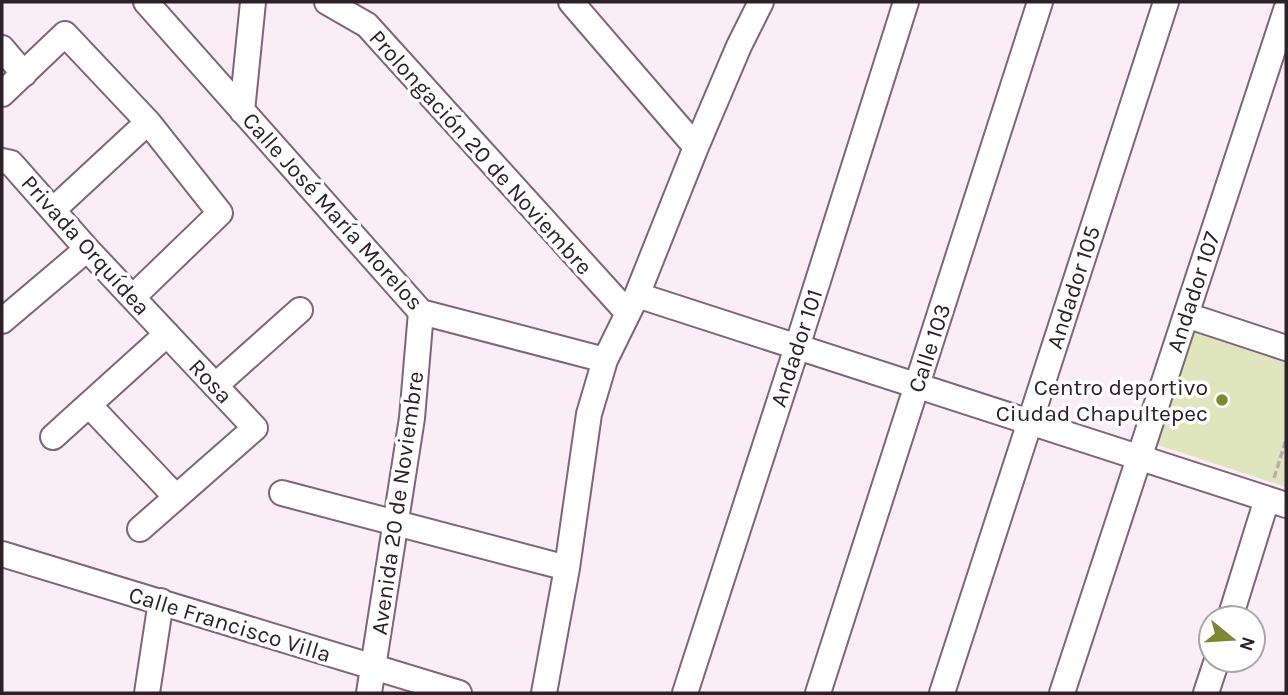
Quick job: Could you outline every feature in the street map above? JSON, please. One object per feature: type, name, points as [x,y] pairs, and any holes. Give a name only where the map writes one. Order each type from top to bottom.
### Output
[{"type":"street","name":"Calle José María Morelos","points":[[146,2],[421,313],[605,360]]},
{"type":"street","points":[[242,111],[253,2]]},
{"type":"street","name":"Prolongación 20 de Noviembre","points":[[327,2],[367,25],[632,304]]},
{"type":"street","points":[[571,2],[696,146]]},
{"type":"street","points":[[544,693],[567,568],[589,414],[605,360],[632,304],[739,46],[761,2]]},
{"type":"street","name":"Andador 101","points":[[685,693],[905,2]]},
{"type":"street","name":"Calle 103","points":[[818,693],[1040,2]]},
{"type":"street","name":"Andador 105","points":[[942,693],[1166,2]]},
{"type":"street","name":"Andador 107","points":[[1062,693],[1286,10]]},
{"type":"street","points":[[2,94],[65,34],[148,122],[220,212],[133,297]]},
{"type":"street","points":[[2,48],[24,74]]},
{"type":"street","points":[[53,209],[148,122]]},
{"type":"street","name":"Privada Orquídea","points":[[5,164],[53,209],[167,334]]},
{"type":"street","points":[[2,321],[87,249]]},
{"type":"street","points":[[632,304],[797,347],[1277,502],[1236,604]]},
{"type":"street","points":[[216,385],[300,310]]},
{"type":"street","name":"Avenida 20 de Noviembre","points":[[369,693],[412,418],[421,313]]},
{"type":"street","points":[[1186,315],[1286,348]]},
{"type":"street","points":[[53,437],[167,334]]},
{"type":"street","name":"Rosa","points":[[167,334],[255,428],[176,497]]},
{"type":"street","points":[[89,405],[176,497],[140,529]]},
{"type":"street","points":[[282,493],[567,568]]},
{"type":"street","name":"Calle Francisco Villa","points":[[2,554],[459,693]]},
{"type":"street","points":[[147,693],[161,601]]},
{"type":"street","points":[[1206,693],[1212,674]]},
{"type":"path","points":[[1277,502],[1286,440]]},
{"type":"green space","name":"Centro deportivo Ciudad Chapultepec","points":[[1183,325],[1286,359],[1286,487],[1146,441]]},
{"type":"place","name":"Centro deportivo Ciudad Chapultepec","points":[[1222,400]]}]
